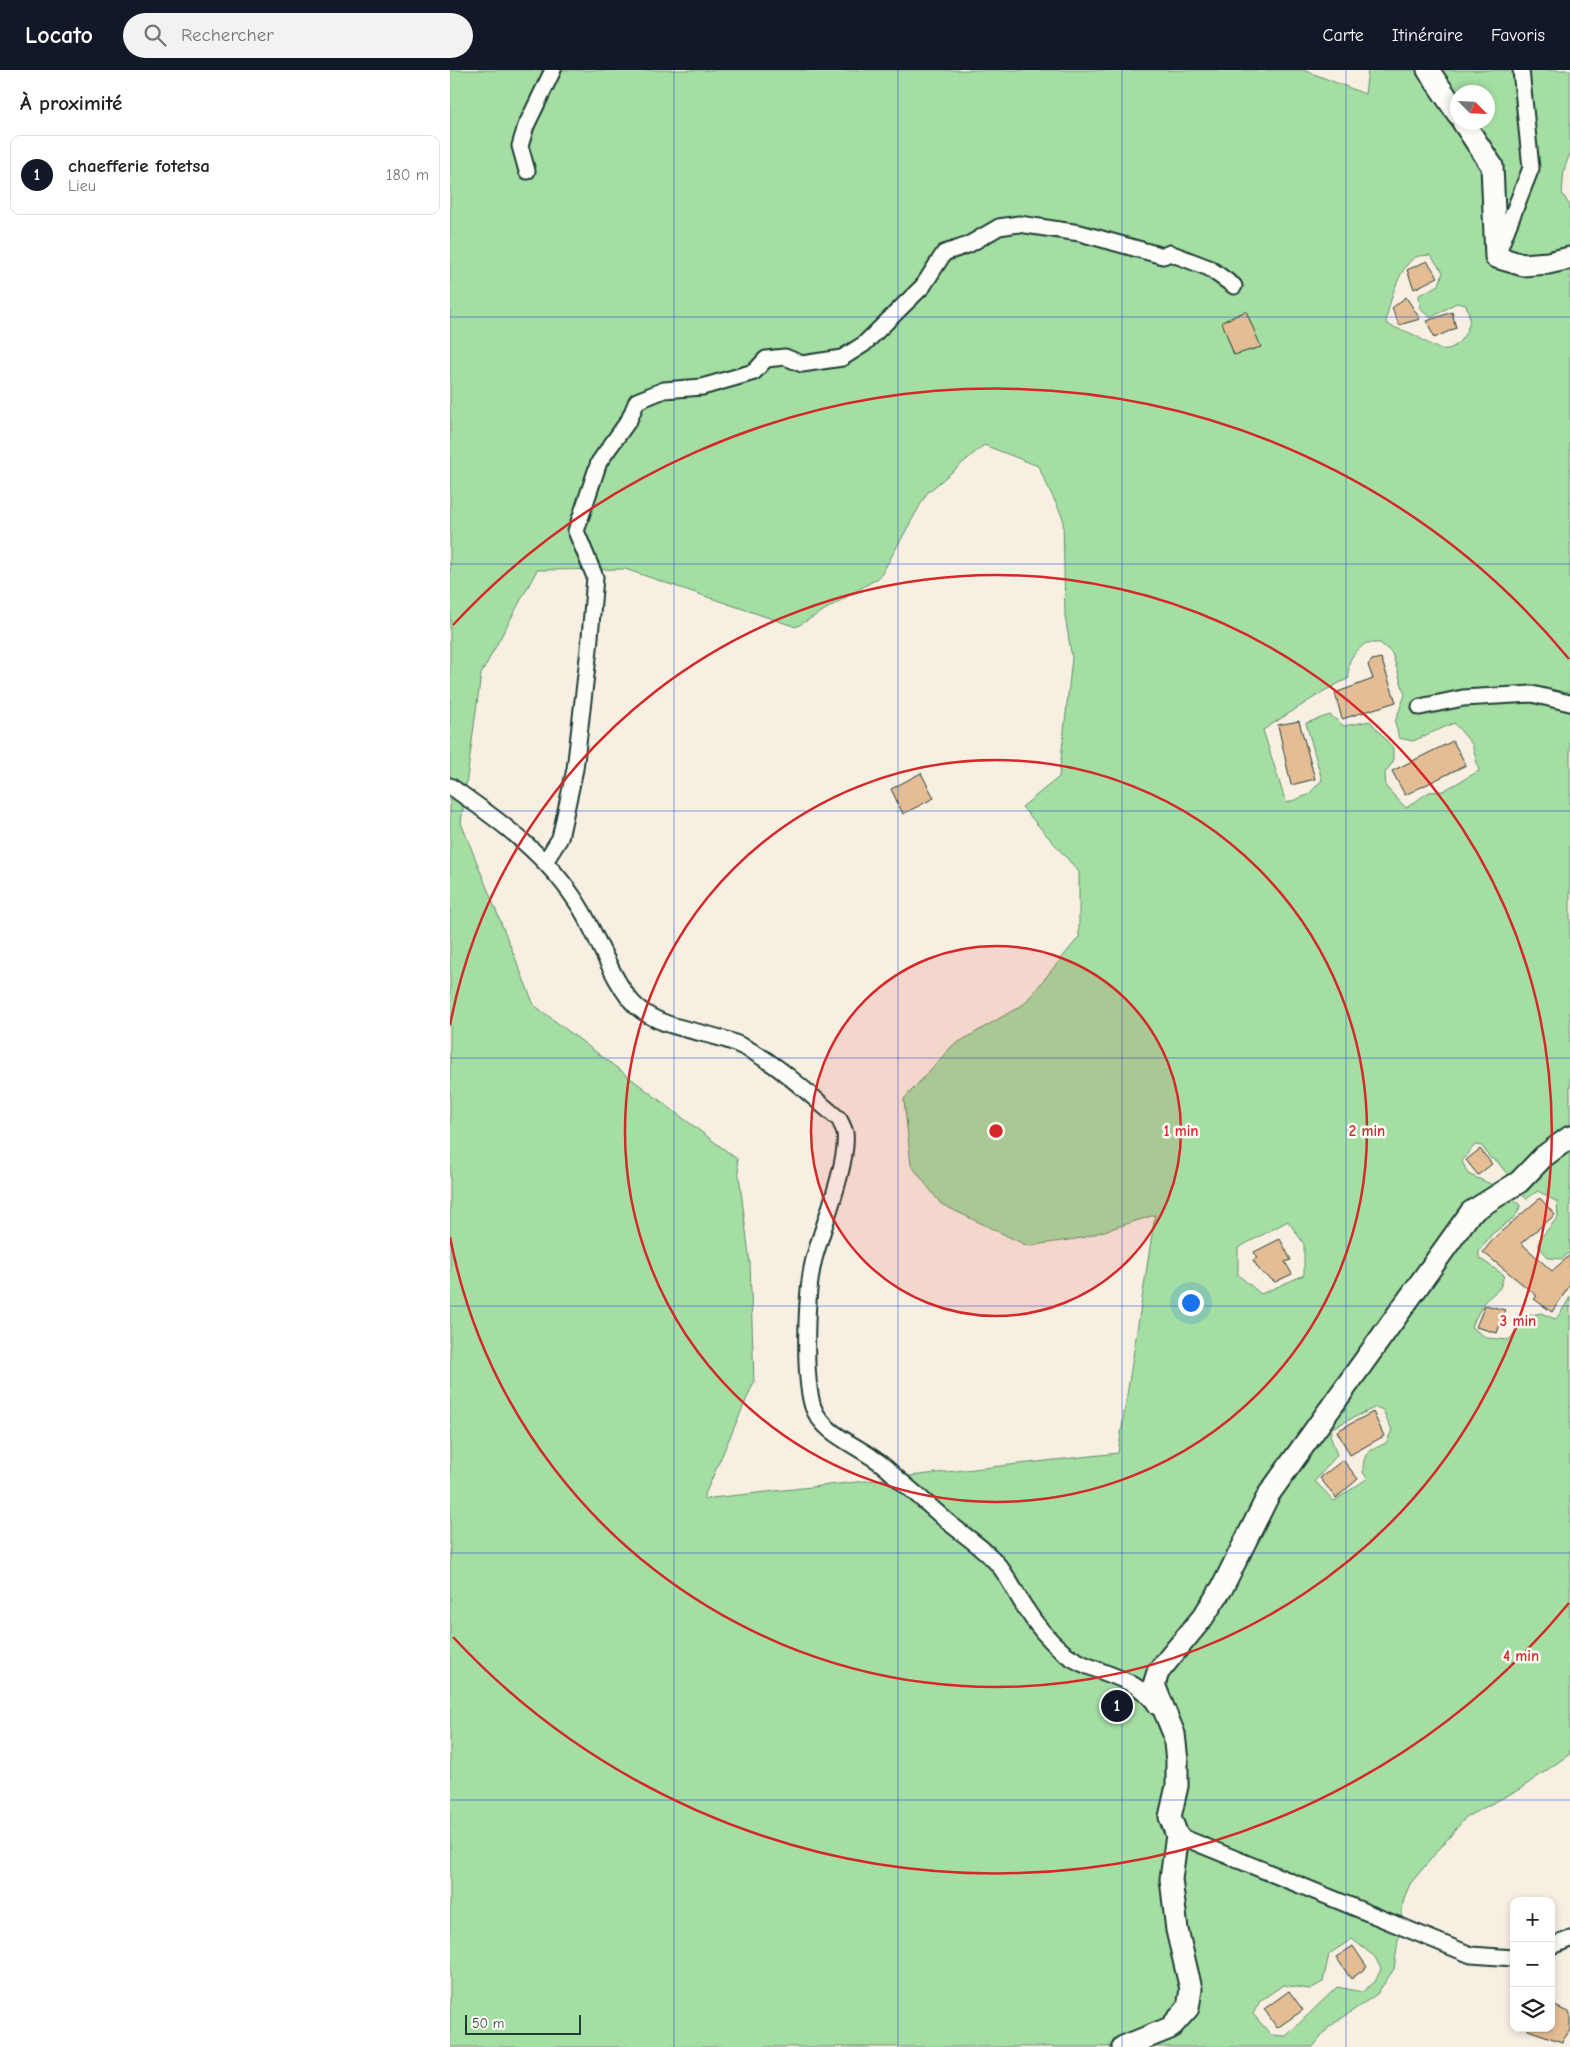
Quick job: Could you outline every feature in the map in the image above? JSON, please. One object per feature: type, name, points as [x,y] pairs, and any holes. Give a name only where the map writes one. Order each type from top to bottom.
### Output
[{"type":"street","points":[[528,171],[520,146],[526,126],[553,70]]},
{"type":"street","points":[[1428,70],[1450,102]]},
{"type":"street","points":[[1496,258],[1531,168],[1520,70]]},
{"type":"street","points":[[1468,130],[1492,166],[1496,258]]},
{"type":"street","points":[[545,862],[560,838],[574,769],[590,649],[595,576],[576,531],[599,462],[629,420],[637,401],[664,390],[702,387],[754,372],[766,359],[785,358],[802,364],[842,358],[864,344],[923,286],[944,253],[968,245],[1000,227],[1019,224],[1080,233],[1163,256],[1170,253],[1209,268],[1234,286]]},
{"type":"street","points":[[1496,258],[1523,264],[1548,263],[1570,258]]},
{"type":"street","points":[[1420,707],[1463,698],[1532,694],[1570,703]]},
{"type":"street","points":[[450,786],[514,834],[545,862],[580,908],[621,987],[635,1006],[648,1016],[659,1021],[730,1041],[755,1054],[772,1065],[839,1119],[844,1132],[845,1145],[809,1285],[809,1389],[813,1408],[821,1421],[840,1437],[873,1458],[984,1550],[1001,1568],[1044,1634],[1064,1653],[1091,1668],[1126,1681],[1143,1690],[1153,1700],[1174,1734]]},
{"type":"street","points":[[1123,2047],[1170,2028],[1188,2008],[1191,1989],[1177,1930],[1171,1880],[1177,1836],[1170,1817],[1177,1786],[1174,1734],[1154,1685],[1158,1672],[1203,1617],[1222,1588],[1269,1494],[1471,1212],[1519,1182],[1543,1157],[1570,1136]]},
{"type":"street","points":[[1177,1836],[1471,1955],[1510,1958]]},
{"type":"street","points":[[1555,1945],[1570,1939]]},
{"type":"green space","points":[[450,70],[1304,70],[1365,94],[1368,70],[1570,70],[1570,153],[1564,170],[1562,193],[1570,206],[1570,1252],[1562,1259],[1549,1258],[1539,1247],[1539,1240],[1558,1217],[1557,1202],[1538,1191],[1526,1199],[1497,1161],[1490,1158],[1482,1146],[1475,1145],[1462,1161],[1468,1174],[1500,1188],[1521,1206],[1514,1218],[1492,1234],[1479,1251],[1479,1258],[1504,1275],[1500,1288],[1484,1302],[1471,1327],[1487,1338],[1509,1340],[1527,1316],[1541,1313],[1555,1319],[1570,1297],[1570,1754],[1520,1789],[1466,1817],[1410,1884],[1404,1898],[1394,1969],[1377,1994],[1329,2027],[1313,2047],[450,2047]],"holes":[[[1430,255],[1443,272],[1439,285],[1419,295],[1420,309],[1431,318],[1456,303],[1466,305],[1469,313],[1469,325],[1466,333],[1456,345],[1450,348],[1437,348],[1410,333],[1386,323],[1392,297],[1404,270],[1417,256]],[[984,445],[1038,466],[1063,518],[1065,616],[1072,658],[1059,777],[1022,807],[1079,872],[1079,937],[1024,1004],[952,1046],[904,1099],[911,1165],[941,1204],[1028,1246],[1082,1238],[1155,1215],[1118,1453],[703,1499],[754,1382],[750,1263],[737,1159],[534,1005],[461,823],[481,674],[537,570],[625,569],[796,627],[880,577],[927,493]],[[1366,643],[1380,643],[1392,653],[1405,695],[1395,722],[1399,738],[1413,741],[1454,723],[1472,744],[1479,771],[1443,791],[1429,792],[1406,808],[1386,787],[1385,773],[1393,762],[1393,748],[1370,721],[1344,726],[1330,715],[1306,723],[1322,780],[1308,795],[1286,803],[1263,730],[1324,691],[1349,678],[1350,662],[1357,651]],[[1288,1221],[1304,1244],[1304,1275],[1261,1294],[1238,1275],[1238,1248]],[[1376,1407],[1383,1410],[1392,1430],[1386,1443],[1366,1456],[1363,1473],[1368,1478],[1334,1501],[1315,1481],[1337,1455],[1330,1435],[1332,1428]],[[1352,1939],[1375,1957],[1381,1969],[1375,1982],[1362,1992],[1337,1987],[1286,2036],[1271,2035],[1253,2014],[1260,2001],[1283,1985],[1310,1989],[1323,1982],[1329,1954]]]},
{"type":"building","points":[[1427,261],[1438,277],[1414,289],[1407,270]]},
{"type":"building","points":[[1406,297],[1420,319],[1399,325],[1392,308]]},
{"type":"building","points":[[1246,311],[1261,347],[1234,355],[1222,322]]},
{"type":"building","points":[[1452,312],[1456,328],[1434,338],[1427,321]]},
{"type":"building","points":[[1381,658],[1396,702],[1342,719],[1335,693],[1373,679],[1368,665],[1372,660]]},
{"type":"building","points":[[1299,721],[1315,779],[1291,785],[1278,725]]},
{"type":"building","points":[[1453,741],[1466,765],[1405,795],[1392,771]]},
{"type":"building","points":[[921,773],[934,798],[903,814],[891,789]]},
{"type":"building","points":[[1480,1149],[1492,1164],[1478,1175],[1466,1160]]},
{"type":"building","points":[[1540,1198],[1555,1215],[1521,1243],[1552,1271],[1570,1255],[1570,1285],[1552,1312],[1534,1299],[1537,1296],[1483,1252],[1495,1237]]},
{"type":"building","points":[[1280,1239],[1291,1260],[1285,1262],[1292,1274],[1275,1282],[1260,1271],[1253,1260],[1257,1258],[1254,1252]]},
{"type":"building","points":[[1485,1305],[1505,1310],[1497,1333],[1476,1327]]},
{"type":"building","points":[[1373,1412],[1384,1436],[1350,1455],[1337,1431]]},
{"type":"building","points":[[1343,1460],[1358,1479],[1336,1498],[1320,1478]]},
{"type":"building","points":[[1353,1946],[1367,1967],[1351,1979],[1336,1957]]},
{"type":"building","points":[[1289,1991],[1303,2010],[1277,2028],[1264,2009]]},
{"type":"building","points":[[1555,2006],[1570,2013],[1570,2030],[1562,2042],[1534,2032],[1555,2032]]},
{"type":"place","name":"chaefferie fotetsa","points":[[1117,1706]]}]
